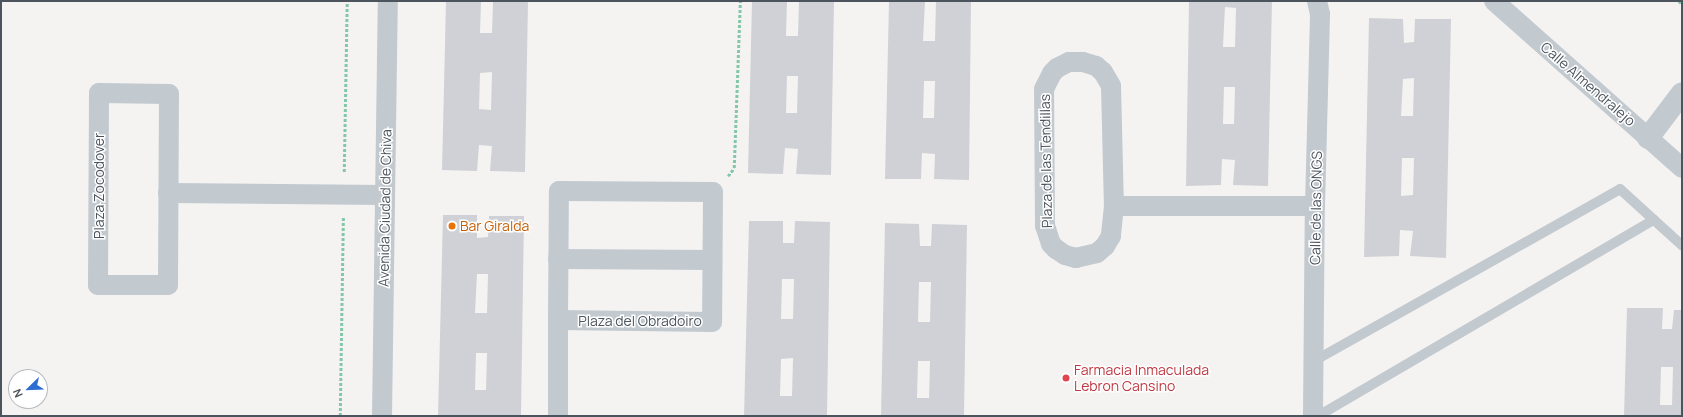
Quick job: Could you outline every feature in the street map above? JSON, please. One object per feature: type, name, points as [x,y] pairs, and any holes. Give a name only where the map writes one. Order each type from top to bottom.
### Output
[{"type":"street","name":"Avenida Ciudad de Chiva","points":[[382,416],[388,1]]},
{"type":"street","name":"Calle de las ONGS","points":[[1313,416],[1315,206],[1320,14],[1317,1]]},
{"type":"street","name":"Calle Almendralejo","points":[[1494,1],[1682,168]]},
{"type":"street","name":"Plaza de las Tendillas","points":[[1069,62],[1083,62],[1096,66],[1103,72],[1111,86],[1114,206],[1111,236],[1106,246],[1097,254],[1076,258],[1065,255],[1051,244],[1045,226],[1044,89],[1052,73],[1057,68],[1069,62]]},
{"type":"street","name":"Plaza Zocodover","points":[[99,93],[169,94],[168,193],[168,285],[98,285],[99,93]]},
{"type":"street","points":[[1648,138],[1682,93]]},
{"type":"street","name":"Plaza del Obradoiro","points":[[559,191],[713,192],[712,322],[558,320],[559,191]]},
{"type":"street","points":[[168,193],[385,195]]},
{"type":"street","points":[[1114,206],[1315,206]]},
{"type":"street","points":[[558,258],[712,260]]},
{"type":"street","points":[[558,320],[558,416]]},
{"type":"lane","points":[[1314,361],[1620,189],[1682,244]]},
{"type":"lane","points":[[1318,416],[1654,220]]},
{"type":"path","points":[[344,174],[347,1]]},
{"type":"path","points":[[713,192],[734,168],[740,1]]},
{"type":"path","points":[[1679,1],[1682,4]]},
{"type":"path","points":[[340,416],[343,213]]},
{"type":"building","points":[[446,1],[481,1],[480,33],[492,33],[493,1],[528,1],[525,172],[490,171],[492,146],[479,145],[477,171],[442,170]],"holes":[[[492,72],[491,110],[479,109],[480,73]]]},
{"type":"building","points":[[752,1],[787,1],[786,36],[798,36],[799,1],[834,1],[831,175],[796,174],[798,149],[785,148],[783,174],[748,173]],"holes":[[[787,76],[798,76],[797,113],[786,113]]]},
{"type":"building","points":[[889,1],[925,1],[923,41],[935,41],[936,1],[971,1],[969,180],[934,179],[935,154],[922,153],[921,179],[885,179]],"holes":[[[924,81],[935,81],[934,118],[923,118]]]},
{"type":"building","points":[[1189,1],[1272,1],[1268,186],[1233,185],[1235,160],[1222,159],[1221,185],[1186,186]],"holes":[[[1225,7],[1236,8],[1235,47],[1223,47]],[[1224,87],[1235,87],[1234,124],[1223,124]]]},
{"type":"building","points":[[1369,18],[1403,19],[1404,43],[1414,42],[1415,19],[1451,19],[1446,258],[1410,256],[1413,231],[1400,230],[1399,256],[1364,257]],"holes":[[[1414,78],[1413,116],[1401,116],[1403,79]],[[1402,158],[1414,158],[1413,195],[1401,196]]]},
{"type":"building","points":[[443,215],[477,215],[477,238],[488,237],[489,216],[524,216],[521,416],[438,416]],"holes":[[[477,274],[488,274],[487,313],[475,313]],[[476,353],[487,353],[486,390],[475,390]]]},
{"type":"building","points":[[749,221],[783,221],[783,243],[794,243],[795,221],[830,222],[827,416],[744,416]],"holes":[[[782,279],[794,279],[793,319],[781,319]],[[793,358],[792,396],[780,396],[781,359]]]},
{"type":"building","points":[[885,223],[919,224],[920,246],[931,246],[932,224],[967,225],[964,416],[881,416]],"holes":[[[919,282],[931,282],[930,322],[918,322]],[[918,361],[930,361],[929,398],[917,398]]]},
{"type":"building","points":[[1627,308],[1663,308],[1662,329],[1672,329],[1674,310],[1682,310],[1682,416],[1624,416]],"holes":[[[1661,367],[1673,367],[1672,405],[1660,405]]]},
{"type":"place","name":"Bar Giralda","points":[[452,226]]},
{"type":"place","name":"Farmacia Inmaculada Lebron Cansino","points":[[1066,378]]}]
